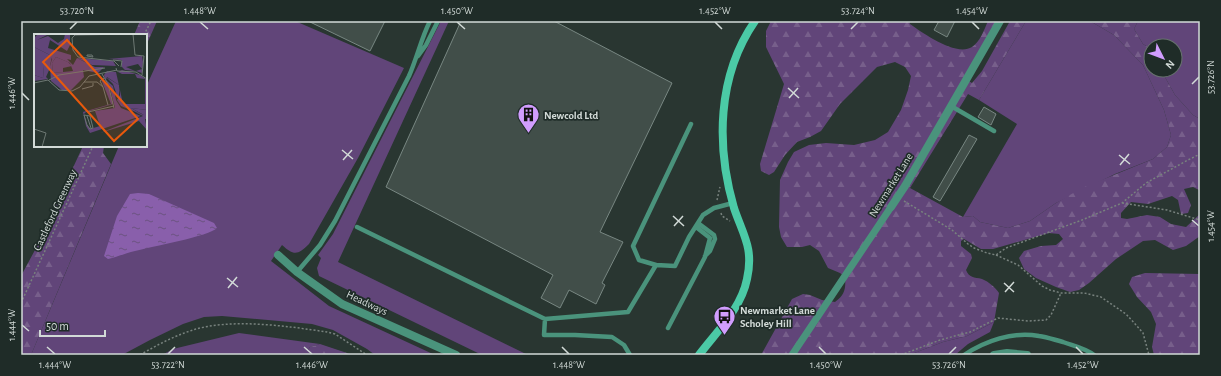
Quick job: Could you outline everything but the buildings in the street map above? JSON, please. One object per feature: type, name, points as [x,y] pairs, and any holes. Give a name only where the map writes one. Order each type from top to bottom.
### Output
[{"type":"main road","points":[[699,355],[737,305],[742,295],[747,277],[749,259],[748,250],[746,238],[733,203],[724,159],[722,125],[725,94],[729,77],[744,39],[754,21]]},
{"type":"street","name":"Newmarket Lane","points":[[792,355],[898,197],[951,106],[997,22]]},
{"type":"street","name":"Headways","points":[[278,255],[297,272],[342,304],[456,355]]},
{"type":"street","points":[[994,355],[1007,353],[1027,355]]},
{"type":"lane","points":[[416,59],[420,44],[430,21]]},
{"type":"lane","points":[[297,272],[320,246],[335,221],[382,131],[416,59],[426,45],[438,21]]},
{"type":"lane","points":[[951,106],[994,131]]},
{"type":"lane","points":[[691,124],[633,246],[639,260],[656,265],[675,266],[689,237],[703,214],[714,208],[733,203]]},
{"type":"lane","points":[[668,328],[704,257],[710,238],[697,225]]},
{"type":"lane","points":[[357,227],[545,319],[628,312],[656,265]]},
{"type":"lane","points":[[545,319],[544,335],[612,337],[624,345],[630,355]]},
{"type":"lane","points":[[964,355],[974,348],[996,339],[1030,335],[1045,337],[1076,346],[1094,355]]},
{"type":"path","points":[[144,34],[151,21]]},
{"type":"path","name":"Castleford Greenway","points":[[21,303],[93,147]]},
{"type":"path","points":[[996,255],[1006,248],[1082,220],[1122,203],[1146,183],[1200,154]]},
{"type":"path","points":[[898,197],[952,230],[974,248],[996,255],[1018,265],[1042,286],[1050,290],[1061,293],[1093,294],[1101,297],[1126,314],[1143,333],[1149,355]]},
{"type":"path","points":[[1122,203],[1167,210],[1200,220]]},
{"type":"path","points":[[901,355],[940,340],[970,332],[998,318],[1028,321],[1046,320],[1051,314],[1061,293]]},
{"type":"path","points":[[140,355],[174,337],[192,330],[223,324],[266,326],[327,332],[335,334],[367,355]]},
{"type":"green space","points":[[140,21],[157,21],[147,44],[147,34],[134,34]]},
{"type":"green space","points":[[176,21],[295,21],[404,68],[358,158],[309,244],[296,253],[290,251],[282,245],[271,261],[329,306],[435,355],[375,355],[333,330],[312,324],[222,316],[204,317],[183,324],[122,355],[31,355],[119,147],[147,147],[147,85]]},
{"type":"green space","points":[[441,21],[449,21],[338,262],[528,355],[482,355],[319,276],[317,268],[321,258],[318,255],[333,234]]},
{"type":"green space","points":[[771,21],[909,21],[910,24],[940,43],[957,49],[965,49],[975,45],[982,36],[988,21],[998,21],[967,80],[972,83],[982,71],[1010,21],[1026,21],[979,100],[968,94],[910,188],[963,217],[973,216],[980,222],[1008,228],[1030,221],[1056,203],[1082,188],[1153,159],[1167,147],[1171,135],[1164,110],[1149,78],[1165,78],[1175,95],[1193,115],[1200,119],[1200,193],[1199,190],[1193,187],[1184,189],[1191,205],[1188,213],[1181,214],[1178,200],[1172,196],[1148,204],[1131,202],[1121,213],[1121,218],[1127,219],[1147,215],[1160,217],[1171,224],[1186,227],[1200,213],[1200,236],[1186,246],[1173,250],[1155,240],[1143,241],[1116,259],[1079,290],[1070,292],[1036,278],[1024,269],[1019,258],[1024,251],[1041,246],[1056,245],[1063,239],[1059,234],[1049,233],[993,249],[981,249],[964,239],[961,241],[961,246],[971,254],[972,258],[966,270],[967,273],[972,277],[982,279],[987,282],[999,293],[994,322],[967,336],[943,342],[909,355],[761,355],[792,299],[803,294],[822,300],[835,302],[841,297],[845,288],[845,277],[828,268],[819,251],[810,245],[802,247],[787,247],[781,237],[779,227],[780,180],[788,162],[794,152],[809,145],[826,143],[854,145],[875,140],[888,132],[901,110],[911,76],[905,67],[895,62],[877,67],[840,104],[821,131],[797,142],[785,155],[774,172],[769,175],[761,171],[760,164],[784,84],[766,47],[766,31]]},
{"type":"green space","points":[[1026,21],[1090,21],[1114,35],[1143,65],[1143,78],[1149,78],[1164,110],[1171,135],[1167,147],[1153,159],[1115,174],[1056,203],[1030,221],[1008,228],[980,222],[973,216],[963,217],[1017,124],[979,100]]},
{"type":"green space","points":[[1090,21],[1138,21],[1134,29],[1143,44],[1143,65],[1114,35]]},
{"type":"green space","points":[[1138,21],[1200,21],[1200,119],[1193,115],[1175,95],[1165,78],[1183,78],[1183,38],[1143,38],[1143,44],[1134,29]]},
{"type":"green space","points":[[83,147],[104,147],[103,153],[111,164],[31,355],[21,355],[21,276],[35,250]]},
{"type":"green space","points":[[1145,273],[1200,274],[1200,355],[1154,355],[1152,347],[1156,324],[1151,312],[1137,297],[1129,284],[1132,277]]},
{"type":"green space","points":[[994,322],[990,332],[968,344],[955,355],[909,355],[943,342],[967,336]]},
{"type":"green space","points":[[239,333],[320,344],[310,347],[308,350],[311,355],[162,355],[173,349]]},
{"type":"green space","points":[[320,344],[353,355],[311,355],[308,350],[310,347]]},
{"type":"water","points":[[130,194],[149,194],[214,223],[217,228],[192,238],[108,259],[104,256],[117,216]]},
{"type":"place","name":"Newcold Ltd","points":[[528,134]]},
{"type":"place","name":"Newmarket Lane Scholey Hill","points":[[724,336]]}]
